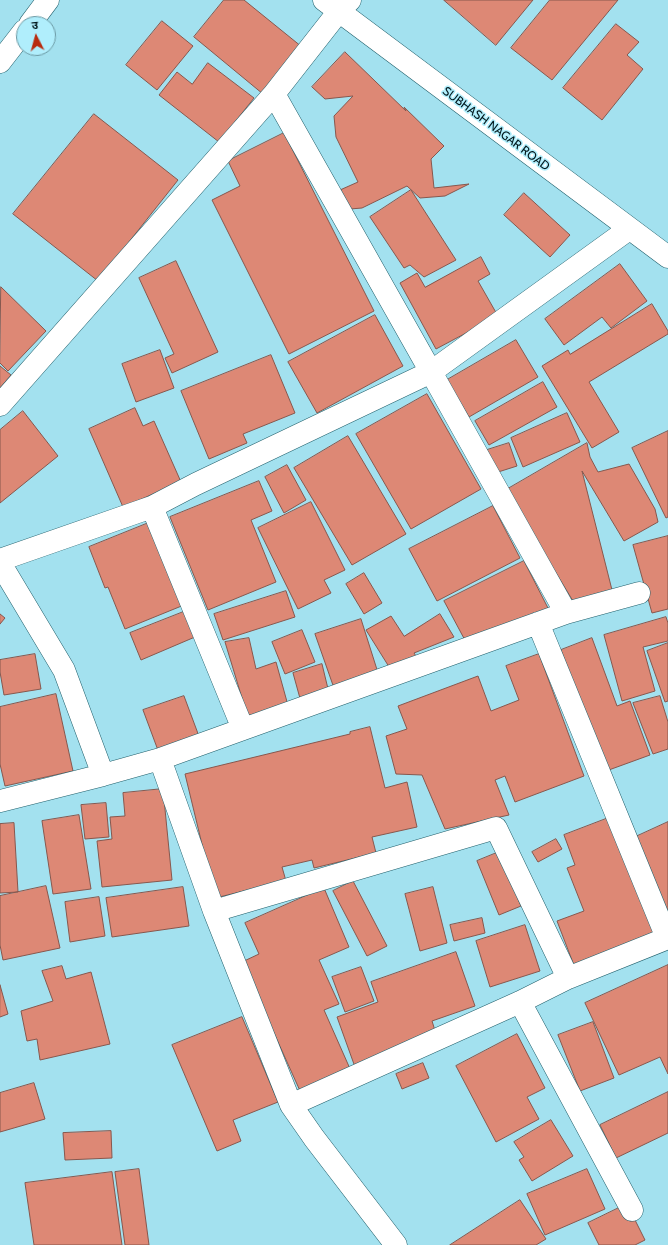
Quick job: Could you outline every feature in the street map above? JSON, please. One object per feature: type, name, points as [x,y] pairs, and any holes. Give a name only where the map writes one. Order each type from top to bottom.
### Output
[{"type":"street","points":[[36,16],[48,0]]},
{"type":"street","points":[[0,405],[274,94],[338,4]]},
{"type":"street","name":"SUBHASH NAGAR ROAD","points":[[338,4],[629,229],[668,257]]},
{"type":"street","points":[[0,62],[16,41]]},
{"type":"street","points":[[274,94],[566,613]]},
{"type":"street","points":[[103,775],[64,670],[0,561],[152,507],[196,484],[431,372],[629,229]]},
{"type":"street","points":[[152,507],[243,729]]},
{"type":"street","points":[[0,801],[160,759],[566,613],[639,593]]},
{"type":"street","points":[[291,1106],[520,1002],[568,978],[668,938],[538,623]]},
{"type":"street","points":[[160,759],[214,911],[291,1106],[396,1245]]},
{"type":"street","points":[[214,911],[496,828],[568,978]]},
{"type":"street","points":[[520,1002],[632,1210]]},
{"type":"building","points":[[224,0],[244,0],[302,47],[263,94],[194,37]]},
{"type":"building","points":[[444,0],[533,0],[496,45]]},
{"type":"building","points":[[550,0],[618,0],[552,80],[511,48]]},
{"type":"building","points":[[162,21],[193,46],[157,90],[126,65]]},
{"type":"building","points":[[616,24],[639,42],[627,55],[643,69],[602,120],[563,88]]},
{"type":"building","points":[[345,52],[444,146],[431,159],[434,188],[469,184],[445,196],[420,198],[407,186],[362,208],[350,209],[340,190],[358,182],[336,137],[334,116],[353,96],[325,99],[312,87]]},
{"type":"building","points":[[208,63],[254,98],[219,142],[159,95],[177,72],[192,84]]},
{"type":"building","points":[[94,114],[178,180],[98,281],[13,214]]},
{"type":"building","points":[[284,133],[374,311],[289,354],[212,200],[240,186],[228,161]]},
{"type":"building","points":[[411,190],[456,260],[424,277],[410,265],[404,268],[370,217]]},
{"type":"building","points":[[524,193],[570,235],[550,257],[504,215]]},
{"type":"building","points":[[481,257],[490,274],[478,281],[498,316],[436,349],[400,283],[417,273],[425,287]]},
{"type":"building","points":[[176,261],[218,352],[172,373],[165,358],[174,354],[139,278]]},
{"type":"building","points":[[620,264],[647,301],[611,328],[602,317],[564,345],[545,319]]},
{"type":"building","points":[[1,287],[46,331],[8,371],[0,363]]},
{"type":"building","points":[[652,304],[668,331],[668,334],[589,382],[619,432],[592,448],[542,366],[568,350],[570,354]]},
{"type":"building","points":[[375,315],[403,366],[317,413],[288,362]]},
{"type":"building","points":[[516,340],[538,377],[469,417],[447,380]]},
{"type":"building","points":[[160,350],[174,388],[136,402],[122,364]]},
{"type":"building","points":[[271,355],[295,413],[243,434],[247,443],[209,459],[181,391]]},
{"type":"building","points":[[0,366],[11,375],[0,388]]},
{"type":"building","points":[[543,382],[557,407],[489,445],[475,421]]},
{"type":"building","points":[[427,394],[481,489],[411,529],[356,434]]},
{"type":"building","points":[[135,408],[143,426],[154,421],[181,482],[123,507],[89,429]]},
{"type":"building","points":[[23,411],[58,456],[0,503],[0,430]]},
{"type":"building","points":[[567,413],[580,442],[523,467],[511,438]]},
{"type":"building","points":[[668,431],[668,517],[666,518],[632,448]]},
{"type":"building","points":[[348,436],[406,534],[352,565],[294,468]]},
{"type":"building","points":[[509,443],[517,466],[495,473],[487,450]]},
{"type":"building","points":[[587,443],[590,457],[598,472],[629,464],[655,509],[658,522],[624,541],[582,471],[612,590],[576,606],[506,490]]},
{"type":"building","points":[[287,465],[306,500],[284,513],[265,477]]},
{"type":"building","points":[[259,481],[272,511],[251,520],[276,582],[208,610],[170,517]]},
{"type":"building","points":[[311,502],[345,570],[324,580],[331,593],[298,609],[258,528]]},
{"type":"building","points":[[493,506],[520,558],[437,601],[409,549]]},
{"type":"building","points":[[151,522],[184,605],[125,629],[108,587],[105,588],[89,547]]},
{"type":"building","points":[[668,536],[668,609],[652,613],[633,545]]},
{"type":"building","points":[[524,561],[550,612],[467,644],[444,601]]},
{"type":"building","points":[[364,573],[382,603],[364,614],[346,584]]},
{"type":"building","points":[[286,591],[295,617],[223,640],[214,614]]},
{"type":"building","points":[[191,609],[202,634],[141,660],[130,633]]},
{"type":"building","points":[[0,614],[5,618],[0,624]]},
{"type":"building","points":[[440,614],[454,637],[414,653],[418,659],[391,670],[366,630],[391,616],[404,636]]},
{"type":"building","points":[[666,617],[668,623],[668,641],[643,647],[655,691],[622,701],[604,635]]},
{"type":"building","points":[[361,619],[379,676],[335,691],[315,634]]},
{"type":"building","points":[[302,630],[315,662],[285,674],[272,642]]},
{"type":"building","points":[[249,638],[256,669],[276,662],[289,709],[249,721],[225,642]]},
{"type":"building","points":[[592,638],[617,706],[630,701],[650,755],[606,771],[561,650]]},
{"type":"building","points":[[668,643],[668,701],[665,702],[647,651]]},
{"type":"building","points":[[35,654],[41,689],[4,695],[0,672],[0,660]]},
{"type":"building","points":[[539,654],[584,776],[515,802],[505,776],[495,780],[509,815],[445,829],[422,775],[396,774],[386,736],[407,729],[398,706],[478,676],[491,711],[519,700],[506,666]]},
{"type":"building","points":[[322,664],[329,693],[301,702],[293,673]]},
{"type":"building","points":[[56,694],[73,771],[5,786],[0,764],[0,707]]},
{"type":"building","points":[[184,696],[200,739],[159,753],[143,710]]},
{"type":"building","points":[[660,696],[668,722],[668,749],[653,754],[633,703]]},
{"type":"building","points":[[370,727],[385,788],[407,782],[417,827],[372,837],[376,853],[314,868],[312,860],[282,867],[286,881],[215,898],[185,774],[350,734],[350,732]]},
{"type":"building","points":[[163,789],[172,880],[102,887],[97,841],[112,839],[110,817],[125,816],[123,793]]},
{"type":"building","points":[[106,803],[109,837],[85,839],[81,805]]},
{"type":"building","points":[[79,815],[91,889],[53,894],[42,821]]},
{"type":"building","points":[[611,817],[657,937],[575,968],[557,921],[584,911],[567,868],[575,865],[564,835]]},
{"type":"building","points":[[668,822],[668,922],[631,839]]},
{"type":"building","points":[[14,823],[18,892],[0,893],[0,824]]},
{"type":"building","points":[[556,839],[562,849],[538,862],[532,852]]},
{"type":"building","points":[[499,852],[521,906],[499,915],[477,861]]},
{"type":"building","points":[[353,881],[387,946],[367,956],[333,891]]},
{"type":"building","points":[[46,886],[60,948],[3,960],[0,945],[0,896]]},
{"type":"building","points":[[183,887],[189,926],[112,937],[106,898]]},
{"type":"building","points":[[433,887],[447,943],[420,951],[405,894]]},
{"type":"building","points":[[324,888],[349,947],[319,960],[339,1004],[324,1010],[351,1071],[301,1093],[242,962],[259,954],[245,923]]},
{"type":"building","points":[[99,897],[105,936],[70,942],[65,902]]},
{"type":"building","points":[[482,918],[485,933],[454,941],[450,925]]},
{"type":"building","points":[[525,925],[540,971],[490,987],[476,941]]},
{"type":"building","points":[[456,952],[475,1006],[432,1021],[437,1037],[355,1067],[337,1017],[378,1002],[371,982]]},
{"type":"building","points":[[668,965],[668,1074],[660,1057],[619,1075],[585,1003]]},
{"type":"building","points":[[62,966],[66,979],[91,972],[110,1044],[40,1060],[37,1039],[27,1041],[21,1011],[53,1001],[42,971]]},
{"type":"building","points":[[361,967],[374,1001],[345,1012],[332,977]]},
{"type":"building","points":[[0,985],[8,1014],[0,1017]]},
{"type":"building","points":[[242,1017],[278,1102],[233,1120],[241,1141],[217,1151],[172,1045]]},
{"type":"building","points":[[593,1022],[614,1078],[580,1091],[558,1035]]},
{"type":"building","points":[[517,1034],[545,1088],[527,1097],[539,1119],[496,1142],[456,1066]]},
{"type":"building","points":[[423,1063],[429,1078],[402,1089],[396,1074]]},
{"type":"building","points":[[34,1083],[45,1119],[0,1132],[0,1093]]},
{"type":"building","points":[[668,1092],[668,1133],[616,1158],[600,1125]]},
{"type":"building","points":[[551,1120],[573,1156],[532,1181],[519,1160],[524,1157],[514,1142]]},
{"type":"building","points":[[111,1131],[112,1158],[65,1160],[63,1133]]},
{"type":"building","points":[[139,1169],[149,1245],[125,1245],[115,1172]]},
{"type":"building","points":[[587,1169],[605,1209],[545,1235],[527,1194]]},
{"type":"building","points":[[112,1172],[122,1245],[34,1245],[25,1183]]},
{"type":"building","points":[[520,1200],[546,1239],[536,1245],[450,1245]]},
{"type":"building","points":[[627,1204],[645,1240],[635,1245],[599,1245],[588,1223]]}]
